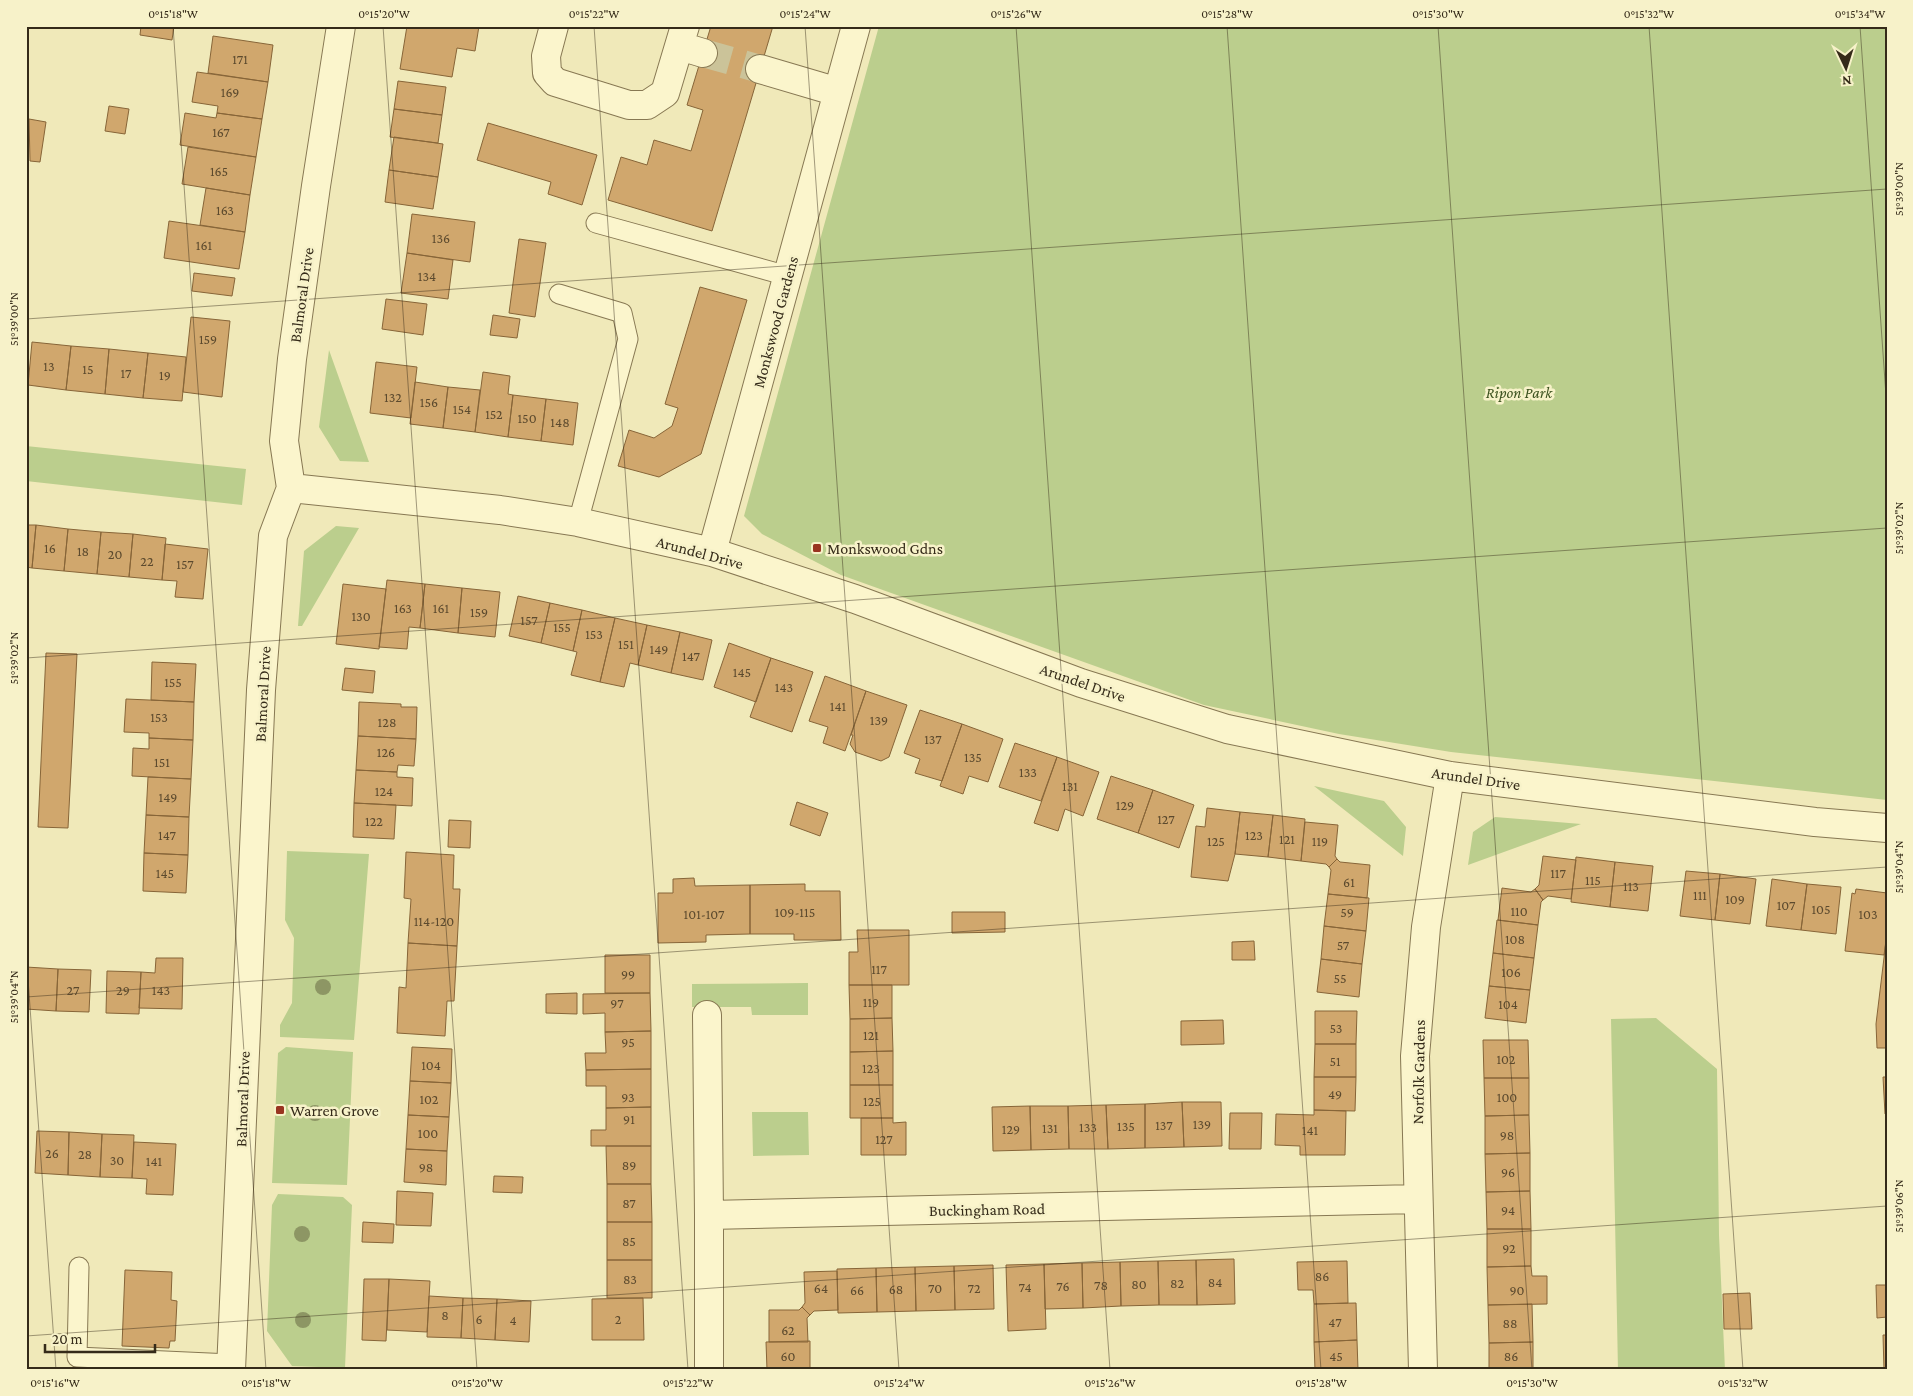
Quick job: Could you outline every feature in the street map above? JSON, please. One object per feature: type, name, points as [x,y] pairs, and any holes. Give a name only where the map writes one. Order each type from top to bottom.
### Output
[{"type":"street","name":"Balmoral Drive","points":[[231,1367],[262,680],[273,536],[291,488],[284,441],[291,368],[316,186],[341,26]]},
{"type":"street","points":[[554,26],[546,56],[547,73],[555,82],[630,105],[647,105],[665,92],[689,42]]},
{"type":"street","name":"Monkswood Gardens","points":[[712,552],[856,26]]},
{"type":"street","points":[[760,69],[838,92]]},
{"type":"street","name":"Arundel Drive","points":[[291,488],[500,510],[578,522],[712,552],[855,599],[1081,683],[1227,730],[1450,776],[1815,822],[1887,828]]},
{"type":"street","name":"Norfolk Gardens","points":[[1423,1370],[1415,1056],[1426,927],[1450,776]]},
{"type":"street","points":[[707,1015],[709,1370]]},
{"type":"street","name":"Buckingham Road","points":[[709,1216],[1418,1199]]},
{"type":"lane","points":[[596,223],[788,276]]},
{"type":"lane","points":[[559,294],[622,313],[628,339],[578,522]]},
{"type":"lane","points":[[79,1268],[77,1357],[231,1367]]},
{"type":"green space","name":"Ripon Park","points":[[879,26],[1887,26],[1887,800],[1451,752],[1339,734],[1204,705],[841,575],[762,534],[744,516]]},
{"type":"green space","points":[[329,350],[369,462],[340,461],[319,427]]},
{"type":"green space","points":[[26,446],[246,469],[242,505],[26,481]]},
{"type":"green space","points":[[336,526],[359,528],[302,626],[298,626],[304,551]]},
{"type":"green space","points":[[1314,786],[1384,801],[1406,827],[1403,856]]},
{"type":"green space","points":[[1495,817],[1581,824],[1468,865],[1473,832]]},
{"type":"green space","points":[[287,851],[369,854],[354,1040],[280,1037],[280,1025],[292,1003],[294,938],[285,920]]},
{"type":"green space","points":[[808,983],[808,1015],[752,1015],[751,1007],[692,1007],[692,984]]},
{"type":"green space","points":[[1656,1018],[1717,1069],[1719,1235],[1725,1370],[1618,1370],[1611,1019]]},
{"type":"green space","points":[[286,1047],[353,1052],[347,1185],[272,1183],[278,1053]]},
{"type":"green space","points":[[752,1112],[808,1112],[809,1155],[753,1156]]},
{"type":"green space","points":[[278,1194],[343,1197],[352,1205],[345,1368],[292,1366],[267,1331],[272,1205]]},
{"type":"building","points":[[141,26],[174,26],[172,40],[140,35]]},
{"type":"building","points":[[407,26],[479,26],[475,51],[457,48],[452,77],[400,69]]},
{"type":"building","points":[[711,26],[773,26],[712,231],[608,200],[621,157],[647,165],[654,140],[691,151],[703,110],[687,105]]},
{"type":"building","points":[[213,36],[273,45],[268,82],[208,73]]},
{"type":"building","points":[[197,72],[268,82],[262,119],[217,113],[218,106],[192,102]]},
{"type":"building","points":[[398,81],[446,87],[442,115],[394,109]]},
{"type":"building","points":[[109,106],[129,109],[125,134],[105,131]]},
{"type":"building","points":[[394,109],[442,115],[438,143],[390,137]]},
{"type":"building","points":[[185,113],[216,118],[217,113],[262,119],[256,157],[180,145]]},
{"type":"building","points":[[29,119],[46,122],[40,162],[30,161]]},
{"type":"building","points":[[488,123],[597,155],[582,205],[548,194],[551,182],[477,160]]},
{"type":"building","points":[[394,137],[443,144],[438,177],[389,170]]},
{"type":"building","points":[[188,147],[256,157],[250,195],[182,184]]},
{"type":"building","points":[[389,170],[438,177],[433,209],[385,202]]},
{"type":"building","points":[[206,188],[250,195],[245,232],[200,225]]},
{"type":"building","points":[[412,214],[475,222],[470,262],[407,253]]},
{"type":"building","points":[[169,221],[245,232],[239,269],[164,258]]},
{"type":"building","points":[[519,239],[546,243],[535,317],[509,313]]},
{"type":"building","points":[[407,253],[453,260],[448,299],[401,293]]},
{"type":"building","points":[[194,273],[235,278],[232,296],[192,291]]},
{"type":"building","points":[[700,287],[747,300],[701,454],[659,477],[618,466],[629,430],[654,438],[672,426],[678,408],[665,404]]},
{"type":"building","points":[[386,299],[427,304],[423,335],[382,329]]},
{"type":"building","points":[[493,315],[520,319],[517,338],[490,335]]},
{"type":"building","points":[[191,317],[230,321],[222,397],[183,392]]},
{"type":"building","points":[[32,342],[71,346],[66,390],[28,385]]},
{"type":"building","points":[[71,346],[109,349],[105,394],[66,390]]},
{"type":"building","points":[[109,349],[148,353],[143,398],[105,394]]},
{"type":"building","points":[[148,353],[186,357],[182,401],[143,398]]},
{"type":"building","points":[[376,362],[417,367],[411,418],[370,413]]},
{"type":"building","points":[[483,372],[510,376],[508,394],[513,395],[508,437],[475,432]]},
{"type":"building","points":[[415,382],[448,387],[443,428],[410,424]]},
{"type":"building","points":[[448,387],[480,390],[475,432],[443,428]]},
{"type":"building","points":[[513,395],[546,399],[541,441],[508,437]]},
{"type":"building","points":[[546,399],[578,403],[573,445],[541,441]]},
{"type":"building","points":[[26,525],[36,525],[32,568],[26,567]]},
{"type":"building","points":[[36,525],[68,529],[64,571],[32,568]]},
{"type":"building","points":[[68,529],[101,532],[97,574],[64,571]]},
{"type":"building","points":[[101,532],[133,534],[129,577],[97,574]]},
{"type":"building","points":[[133,534],[166,538],[162,580],[129,577]]},
{"type":"building","points":[[165,544],[208,549],[203,599],[175,597],[177,581],[162,580]]},
{"type":"building","points":[[387,580],[425,584],[420,628],[409,627],[407,649],[379,647]]},
{"type":"building","points":[[343,584],[386,589],[379,649],[336,644]]},
{"type":"building","points":[[425,584],[462,588],[458,633],[420,628]]},
{"type":"building","points":[[462,588],[500,592],[495,637],[458,633]]},
{"type":"building","points":[[518,596],[550,603],[541,643],[509,636]]},
{"type":"building","points":[[550,603],[582,610],[573,651],[541,643]]},
{"type":"building","points":[[582,610],[615,618],[600,682],[571,675],[577,652],[573,651]]},
{"type":"building","points":[[615,618],[647,625],[638,665],[630,663],[624,687],[600,682]]},
{"type":"building","points":[[647,625],[680,632],[671,673],[638,665]]},
{"type":"building","points":[[680,632],[712,640],[703,680],[671,673]]},
{"type":"building","points":[[729,643],[771,658],[756,702],[714,687]]},
{"type":"building","points":[[46,653],[77,654],[68,828],[38,827]]},
{"type":"building","points":[[771,658],[813,672],[792,732],[750,717]]},
{"type":"building","points":[[152,662],[196,664],[194,702],[151,700]]},
{"type":"building","points":[[345,668],[375,671],[373,693],[342,690]]},
{"type":"building","points":[[825,676],[866,691],[845,751],[823,743],[828,727],[809,721]]},
{"type":"building","points":[[866,691],[907,705],[889,757],[881,761],[855,752],[850,744],[853,735],[851,735]]},
{"type":"building","points":[[126,699],[194,702],[193,740],[149,738],[149,733],[124,732]]},
{"type":"building","points":[[359,702],[401,704],[401,707],[417,707],[416,739],[358,736]]},
{"type":"building","points":[[920,710],[962,724],[942,781],[915,773],[920,759],[904,753]]},
{"type":"building","points":[[962,724],[1003,739],[988,782],[969,776],[963,794],[940,786]]},
{"type":"building","points":[[358,736],[416,739],[414,766],[398,765],[397,772],[356,770]]},
{"type":"building","points":[[149,738],[193,740],[191,779],[132,776],[133,748],[149,749]]},
{"type":"building","points":[[1015,743],[1057,757],[1041,801],[999,787]]},
{"type":"building","points":[[1057,757],[1099,772],[1083,816],[1065,809],[1058,831],[1034,823]]},
{"type":"building","points":[[356,770],[397,772],[397,777],[413,778],[412,806],[354,803]]},
{"type":"building","points":[[1111,776],[1153,790],[1138,833],[1097,819]]},
{"type":"building","points":[[148,777],[191,779],[189,817],[146,815]]},
{"type":"building","points":[[1153,790],[1194,805],[1179,848],[1138,833]]},
{"type":"building","points":[[797,802],[828,813],[820,836],[790,825]]},
{"type":"building","points":[[354,803],[396,805],[394,839],[353,837]]},
{"type":"building","points":[[1207,808],[1240,812],[1235,854],[1228,881],[1191,877],[1196,826],[1205,827]]},
{"type":"building","points":[[1240,812],[1273,815],[1268,857],[1235,854]]},
{"type":"building","points":[[146,815],[189,817],[188,855],[144,853]]},
{"type":"building","points":[[1273,815],[1305,819],[1301,861],[1268,857]]},
{"type":"building","points":[[449,820],[471,821],[470,848],[448,847]]},
{"type":"building","points":[[1305,822],[1338,825],[1335,856],[1337,859],[1329,867],[1326,864],[1301,861]]},
{"type":"building","points":[[406,852],[454,855],[453,889],[460,889],[457,946],[408,943],[411,899],[404,898]]},
{"type":"building","points":[[144,853],[188,855],[186,893],[143,891]]},
{"type":"building","points":[[1543,856],[1576,860],[1571,899],[1548,896],[1543,900],[1535,889],[1539,885]]},
{"type":"building","points":[[1576,857],[1615,862],[1610,907],[1571,902]]},
{"type":"building","points":[[1337,859],[1340,862],[1370,865],[1367,898],[1328,894],[1331,870],[1329,867]]},
{"type":"building","points":[[1615,862],[1653,866],[1648,911],[1610,907]]},
{"type":"building","points":[[1686,871],[1720,874],[1715,920],[1680,916]]},
{"type":"building","points":[[1720,874],[1756,879],[1750,924],[1715,920]]},
{"type":"building","points":[[694,878],[695,886],[750,885],[750,934],[706,935],[706,942],[658,943],[658,893],[673,893],[673,879]]},
{"type":"building","points":[[1772,879],[1807,884],[1801,930],[1766,926]]},
{"type":"building","points":[[805,884],[805,891],[840,891],[841,940],[794,940],[794,934],[750,934],[750,885]]},
{"type":"building","points":[[1807,884],[1841,887],[1836,934],[1801,930]]},
{"type":"building","points":[[1502,888],[1531,892],[1535,889],[1543,900],[1541,902],[1538,925],[1498,920]]},
{"type":"building","points":[[1856,889],[1887,893],[1887,933],[1884,955],[1845,951],[1852,893],[1855,894]]},
{"type":"building","points":[[1328,894],[1369,898],[1366,931],[1324,926]]},
{"type":"building","points":[[952,912],[1005,912],[1005,932],[952,933]]},
{"type":"building","points":[[1497,920],[1538,925],[1534,958],[1493,953]]},
{"type":"building","points":[[1324,926],[1366,931],[1362,964],[1321,959]]},
{"type":"building","points":[[857,930],[909,930],[909,985],[849,985],[849,952],[858,952]]},
{"type":"building","points":[[1887,933],[1887,1048],[1877,1048],[1876,1024]]},
{"type":"building","points":[[1254,941],[1255,960],[1232,960],[1232,942]]},
{"type":"building","points":[[408,943],[457,946],[454,1001],[447,1001],[445,1036],[397,1033],[399,987],[406,988]]},
{"type":"building","points":[[1493,953],[1534,958],[1530,990],[1489,986]]},
{"type":"building","points":[[605,955],[650,955],[650,993],[605,993]]},
{"type":"building","points":[[156,958],[183,958],[182,1009],[139,1008],[141,972],[155,973]]},
{"type":"building","points":[[1321,959],[1362,964],[1359,997],[1317,992]]},
{"type":"building","points":[[26,967],[58,969],[56,1011],[26,1009]]},
{"type":"building","points":[[58,969],[91,970],[89,1012],[56,1011]]},
{"type":"building","points":[[107,971],[141,972],[139,1014],[106,1013]]},
{"type":"building","points":[[849,985],[892,985],[892,1018],[850,1019]]},
{"type":"building","points":[[1489,986],[1530,990],[1526,1023],[1485,1018]]},
{"type":"building","points":[[577,993],[577,1014],[546,1013],[546,994]]},
{"type":"building","points":[[650,993],[651,1031],[605,1032],[605,1013],[583,1014],[583,994]]},
{"type":"building","points":[[1315,1011],[1357,1011],[1356,1044],[1315,1044]]},
{"type":"building","points":[[892,1018],[893,1051],[850,1052],[850,1019]]},
{"type":"building","points":[[1223,1020],[1224,1044],[1181,1045],[1181,1021]]},
{"type":"building","points":[[651,1031],[651,1069],[586,1070],[585,1053],[606,1053],[605,1032]]},
{"type":"building","points":[[1483,1040],[1528,1040],[1529,1078],[1484,1078]]},
{"type":"building","points":[[1315,1044],[1356,1044],[1356,1077],[1314,1077]]},
{"type":"building","points":[[412,1047],[452,1049],[451,1083],[410,1081]]},
{"type":"building","points":[[893,1051],[893,1085],[850,1085],[850,1052]]},
{"type":"building","points":[[651,1069],[651,1107],[606,1108],[606,1086],[586,1086],[586,1070]]},
{"type":"building","points":[[1314,1077],[1356,1077],[1355,1111],[1314,1110]]},
{"type":"building","points":[[1883,1077],[1887,1077],[1887,1114],[1885,1114]]},
{"type":"building","points":[[1484,1078],[1529,1078],[1529,1115],[1485,1116]]},
{"type":"building","points":[[410,1081],[451,1083],[449,1117],[408,1115]]},
{"type":"building","points":[[850,1085],[893,1085],[893,1118],[850,1118]]},
{"type":"building","points":[[1182,1102],[1184,1147],[1145,1148],[1145,1104]]},
{"type":"building","points":[[1182,1102],[1221,1102],[1222,1146],[1184,1147]]},
{"type":"building","points":[[1145,1104],[1145,1148],[1108,1149],[1106,1105]]},
{"type":"building","points":[[1106,1105],[1108,1149],[1069,1149],[1068,1106]]},
{"type":"building","points":[[1030,1106],[1031,1150],[993,1151],[992,1107]]},
{"type":"building","points":[[1030,1106],[1068,1106],[1069,1149],[1031,1150]]},
{"type":"building","points":[[651,1107],[651,1146],[591,1146],[591,1130],[606,1130],[606,1108]]},
{"type":"building","points":[[1314,1110],[1346,1111],[1345,1155],[1300,1155],[1300,1146],[1275,1145],[1276,1114],[1314,1115]]},
{"type":"building","points":[[1230,1113],[1262,1113],[1261,1149],[1229,1149]]},
{"type":"building","points":[[408,1115],[449,1117],[447,1151],[406,1149]]},
{"type":"building","points":[[1529,1115],[1530,1153],[1485,1154],[1485,1116]]},
{"type":"building","points":[[861,1118],[893,1118],[893,1123],[906,1122],[906,1155],[861,1155]]},
{"type":"building","points":[[37,1131],[69,1132],[68,1175],[35,1173]]},
{"type":"building","points":[[69,1132],[102,1134],[100,1177],[68,1175]]},
{"type":"building","points":[[102,1134],[134,1135],[132,1178],[100,1177]]},
{"type":"building","points":[[134,1142],[176,1144],[173,1195],[146,1194],[147,1179],[132,1178]]},
{"type":"building","points":[[606,1146],[651,1146],[651,1184],[607,1184]]},
{"type":"building","points":[[406,1149],[447,1151],[446,1185],[404,1182]]},
{"type":"building","points":[[1530,1153],[1530,1191],[1486,1192],[1485,1154]]},
{"type":"building","points":[[494,1176],[523,1177],[522,1193],[493,1192]]},
{"type":"building","points":[[607,1184],[651,1184],[652,1222],[607,1222]]},
{"type":"building","points":[[397,1191],[433,1193],[431,1226],[396,1225]]},
{"type":"building","points":[[1530,1191],[1531,1229],[1487,1229],[1486,1192]]},
{"type":"building","points":[[363,1222],[394,1224],[393,1243],[362,1242]]},
{"type":"building","points":[[607,1222],[652,1222],[652,1260],[607,1260]]},
{"type":"building","points":[[1487,1229],[1531,1229],[1531,1266],[1487,1267]]},
{"type":"building","points":[[1234,1259],[1235,1304],[1197,1305],[1196,1260]]},
{"type":"building","points":[[607,1260],[652,1260],[652,1298],[607,1298]]},
{"type":"building","points":[[1196,1260],[1197,1305],[1159,1305],[1158,1261]]},
{"type":"building","points":[[1158,1261],[1159,1305],[1121,1306],[1120,1262]]},
{"type":"building","points":[[1347,1261],[1348,1303],[1314,1304],[1313,1290],[1298,1290],[1297,1262]]},
{"type":"building","points":[[1120,1262],[1121,1306],[1083,1308],[1082,1263]]},
{"type":"building","points":[[1082,1263],[1083,1308],[1045,1309],[1044,1264]]},
{"type":"building","points":[[1044,1264],[1046,1329],[1008,1331],[1006,1265]]},
{"type":"building","points":[[993,1265],[994,1309],[955,1310],[954,1266]]},
{"type":"building","points":[[954,1266],[955,1310],[916,1311],[915,1267]]},
{"type":"building","points":[[1531,1266],[1532,1276],[1547,1276],[1547,1304],[1488,1305],[1487,1267]]},
{"type":"building","points":[[915,1267],[916,1311],[877,1312],[876,1268]]},
{"type":"building","points":[[876,1268],[877,1312],[838,1313],[837,1269]]},
{"type":"building","points":[[125,1270],[172,1272],[171,1300],[177,1301],[175,1341],[170,1341],[169,1348],[122,1346]]},
{"type":"building","points":[[837,1271],[838,1310],[814,1311],[810,1315],[802,1307],[805,1303],[804,1272]]},
{"type":"building","points":[[364,1279],[389,1279],[386,1341],[362,1340]]},
{"type":"building","points":[[389,1279],[430,1281],[427,1332],[387,1330]]},
{"type":"building","points":[[1876,1285],[1887,1285],[1887,1317],[1877,1318]]},
{"type":"building","points":[[1750,1293],[1752,1329],[1724,1329],[1723,1294]]},
{"type":"building","points":[[429,1296],[463,1298],[461,1338],[427,1337]]},
{"type":"building","points":[[463,1298],[497,1299],[495,1340],[461,1338]]},
{"type":"building","points":[[643,1298],[644,1340],[592,1340],[592,1299]]},
{"type":"building","points":[[497,1299],[531,1301],[529,1342],[495,1340]]},
{"type":"building","points":[[1356,1303],[1357,1340],[1314,1342],[1314,1304]]},
{"type":"building","points":[[1532,1304],[1533,1342],[1489,1343],[1488,1305]]},
{"type":"building","points":[[802,1307],[810,1315],[807,1318],[808,1342],[769,1342],[769,1310],[799,1310]]},
{"type":"building","points":[[1883,1335],[1887,1335],[1887,1370],[1884,1370]]},
{"type":"building","points":[[1357,1340],[1358,1370],[1315,1370],[1314,1342]]},
{"type":"building","points":[[810,1341],[810,1370],[767,1370],[766,1342]]},
{"type":"building","points":[[1533,1342],[1533,1370],[1489,1370],[1489,1343]]},
{"type":"tunnel","points":[[703,53],[760,69]]},
{"type":"place","name":"Monkswood Gdns","points":[[817,548]]},
{"type":"place","name":"Warren Grove","points":[[280,1110]]}]
